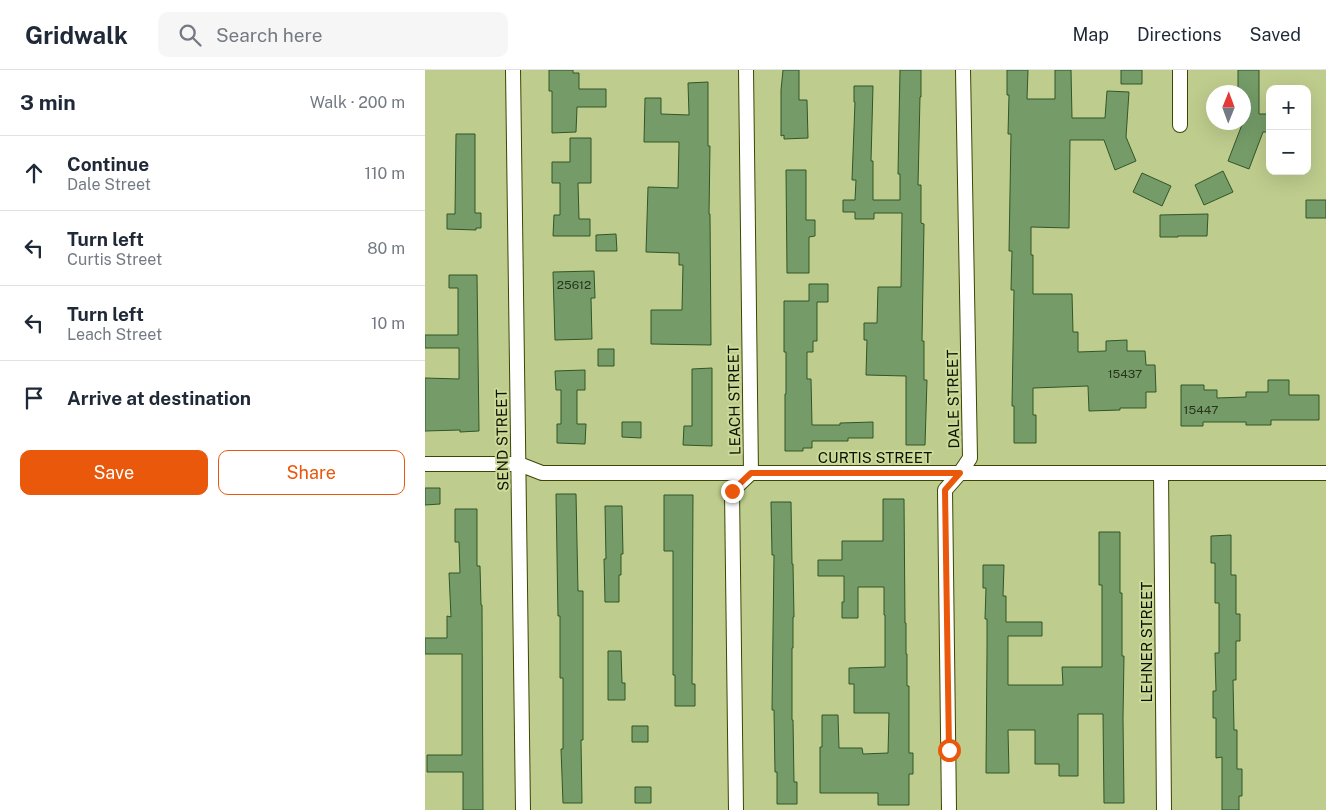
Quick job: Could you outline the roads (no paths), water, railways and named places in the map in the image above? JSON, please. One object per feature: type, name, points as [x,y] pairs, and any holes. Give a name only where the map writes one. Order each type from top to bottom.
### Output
[{"type":"street","name":"SEND STREET","points":[[513,70],[523,810]]},
{"type":"street","name":"LEACH STREET","points":[[736,810],[732,491],[751,473],[746,70]]},
{"type":"street","name":"DALE STREET","points":[[949,810],[945,490],[970,458],[963,70]]},
{"type":"street","points":[[1180,70],[1180,125]]},
{"type":"street","name":"CURTIS STREET","points":[[425,464],[519,464],[542,473],[1326,473]]},
{"type":"street","name":"LEHNER STREET","points":[[1161,473],[1164,810]]}]
